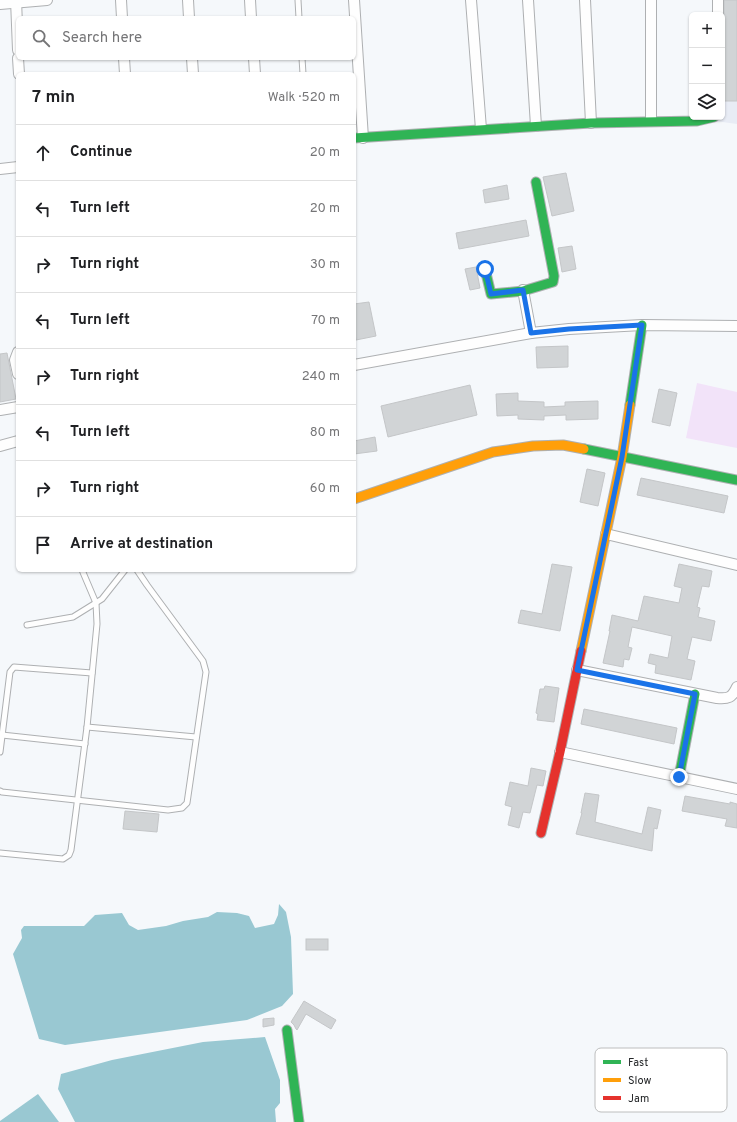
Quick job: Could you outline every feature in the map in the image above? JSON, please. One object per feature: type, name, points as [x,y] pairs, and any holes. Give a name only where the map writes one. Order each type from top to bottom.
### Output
[{"type":"street","points":[[0,4],[16,1],[47,0]]},
{"type":"street","points":[[121,0],[122,16]]},
{"type":"street","points":[[188,0],[189,16]]},
{"type":"street","points":[[250,0],[251,16]]},
{"type":"street","points":[[354,0],[354,16]]},
{"type":"street","points":[[471,0],[481,129]]},
{"type":"street","points":[[528,0],[536,126]]},
{"type":"street","points":[[585,0],[591,122]]},
{"type":"street","points":[[651,0],[651,121]]},
{"type":"street","points":[[718,0],[718,12]]},
{"type":"street","points":[[16,1],[17,16]]},
{"type":"street","points":[[18,60],[19,72]]},
{"type":"street","points":[[124,60],[125,72]]},
{"type":"street","points":[[192,60],[193,72]]},
{"type":"street","points":[[254,60],[255,72]]},
{"type":"street","points":[[356,60],[358,138],[591,122],[702,120]]},
{"type":"street","points":[[0,169],[16,167]]},
{"type":"street","points":[[485,269],[491,294],[523,290],[553,282],[554,276],[536,182]]},
{"type":"street","points":[[523,290],[531,333]]},
{"type":"street","points":[[540,833],[560,752],[622,457],[642,325]]},
{"type":"street","points":[[356,365],[531,333],[569,329],[642,325],[737,326]]},
{"type":"street","points":[[0,410],[16,407]]},
{"type":"street","points":[[0,446],[16,442]]},
{"type":"street","points":[[356,498],[493,452],[533,446],[563,445],[737,480]]},
{"type":"street","points":[[606,534],[737,565]]},
{"type":"street","points":[[577,670],[726,699],[734,694],[737,687]]},
{"type":"street","points":[[679,777],[695,694]]},
{"type":"street","points":[[560,752],[737,789]]},
{"type":"street","points":[[287,1030],[299,1122]]},
{"type":"lane","points":[[298,0],[299,16]]},
{"type":"lane","points":[[302,60],[303,72]]},
{"type":"lane","points":[[0,853],[63,859],[69,855],[71,850],[87,727],[97,624],[96,603],[83,572]]},
{"type":"lane","points":[[27,625],[73,617],[102,599],[123,572]]},
{"type":"lane","points":[[0,791],[168,810],[182,808],[186,803],[206,672],[203,661],[138,572]]},
{"type":"lane","points":[[0,752],[10,672],[14,667],[92,673]]},
{"type":"lane","points":[[87,727],[196,738]]},
{"type":"lane","points":[[2,735],[85,744]]},
{"type":"shaded area","points":[[721,0],[737,0],[737,124],[715,121],[725,120],[725,12],[721,12]]},
{"type":"shaded area","points":[[697,383],[737,392],[737,448],[686,438]]},
{"type":"water","points":[[279,904],[286,912],[291,937],[293,994],[282,1006],[247,1020],[65,1045],[39,1039],[13,954],[22,938],[21,930],[24,926],[84,926],[95,915],[122,913],[129,925],[138,930],[208,917],[217,912],[237,913],[249,916],[255,928],[274,924],[278,915]]},
{"type":"water","points":[[265,1037],[280,1080],[280,1103],[275,1109],[276,1122],[75,1122],[58,1089],[61,1074],[112,1060],[203,1042]]},
{"type":"water","points":[[38,1094],[59,1122],[0,1122],[0,1121]]},
{"type":"building","points":[[724,0],[737,0],[737,101],[725,101]]},
{"type":"building","points":[[566,173],[574,211],[552,216],[543,177]]},
{"type":"building","points":[[507,185],[509,199],[485,203],[483,190]]},
{"type":"building","points":[[526,220],[529,236],[459,249],[456,233]]},
{"type":"building","points":[[572,246],[576,269],[562,272],[558,248]]},
{"type":"building","points":[[476,267],[480,288],[470,290],[465,269]]},
{"type":"building","points":[[369,302],[376,336],[356,340],[356,304]]},
{"type":"building","points":[[568,346],[568,367],[537,368],[536,347]]},
{"type":"building","points":[[7,353],[16,399],[0,402],[0,354]]},
{"type":"building","points":[[470,385],[477,415],[388,437],[381,406]]},
{"type":"building","points":[[659,389],[677,393],[670,426],[652,422]]},
{"type":"building","points":[[518,393],[518,401],[544,402],[544,407],[565,406],[565,402],[598,401],[598,419],[566,420],[566,415],[544,416],[544,420],[518,419],[518,415],[497,416],[496,394]]},
{"type":"building","points":[[375,437],[377,451],[356,454],[356,441]]},
{"type":"building","points":[[587,469],[605,473],[598,506],[580,502]]},
{"type":"building","points":[[641,478],[728,496],[724,513],[637,495]]},
{"type":"building","points":[[552,564],[572,567],[560,631],[518,623],[521,610],[542,614]]},
{"type":"building","points":[[679,564],[712,571],[709,587],[702,586],[697,607],[700,608],[698,617],[715,621],[711,641],[692,637],[687,659],[695,661],[691,680],[655,673],[656,665],[648,663],[650,654],[668,658],[672,636],[632,627],[628,647],[632,648],[629,660],[624,659],[623,667],[603,663],[612,615],[638,621],[644,596],[679,603],[682,588],[674,586]]},
{"type":"building","points":[[545,686],[559,688],[554,722],[537,720],[538,714],[536,713],[540,689],[544,689]]},
{"type":"building","points":[[584,709],[677,728],[674,744],[581,724]]},
{"type":"building","points":[[531,768],[546,771],[543,786],[537,785],[530,813],[523,812],[519,828],[508,825],[512,807],[505,805],[510,782],[528,786]]},
{"type":"building","points":[[585,793],[599,795],[595,822],[642,834],[648,807],[661,810],[657,829],[654,828],[652,851],[576,834],[582,813]]},
{"type":"building","points":[[685,796],[737,804],[737,828],[725,826],[727,819],[682,811]]},
{"type":"building","points":[[125,811],[159,814],[157,832],[123,829]]},
{"type":"building","points":[[306,939],[328,939],[328,950],[306,950]]},
{"type":"building","points":[[304,1001],[336,1020],[331,1029],[306,1014],[297,1030],[296,1029],[291,1022]]},
{"type":"building","points":[[274,1018],[274,1025],[263,1027],[263,1019]]},
{"type":"traffic: fast","points":[[356,138],[591,123],[701,120]]},
{"type":"traffic: fast","points":[[485,269],[491,294],[523,291],[553,282],[554,276],[536,182]]},
{"type":"traffic: fast","points":[[630,405],[642,325]]},
{"type":"traffic: fast","points":[[584,449],[737,480]]},
{"type":"traffic: fast","points":[[679,777],[695,694]]},
{"type":"traffic: fast","points":[[287,1030],[299,1122]]},
{"type":"traffic: slow","points":[[581,651],[622,457],[630,405]]},
{"type":"traffic: slow","points":[[356,498],[493,452],[533,446],[563,445],[584,449]]},
{"type":"traffic: jam","points":[[541,833],[581,651]]},
{"type":"route","points":[[485,269],[491,294],[523,290],[531,333],[569,329],[642,325],[622,457],[577,670],[695,694],[679,777]]}]
